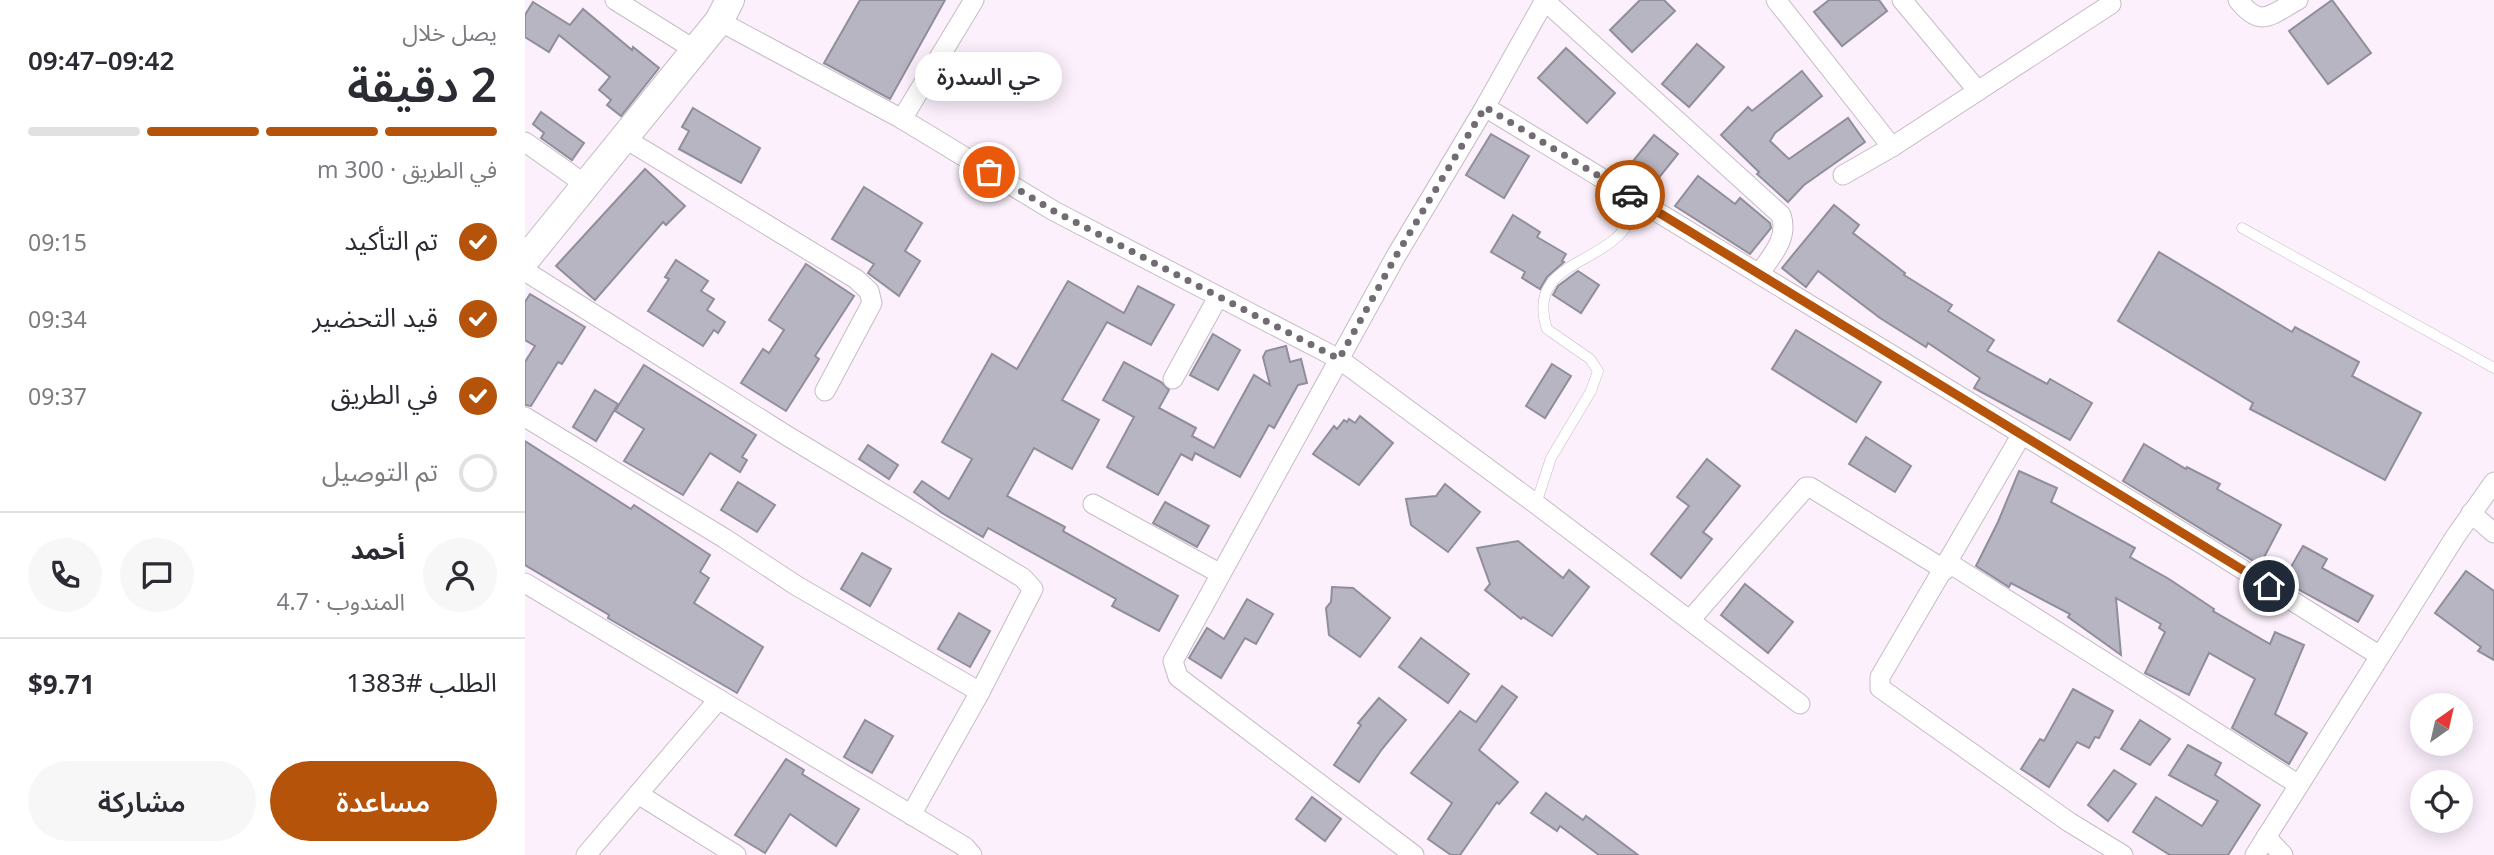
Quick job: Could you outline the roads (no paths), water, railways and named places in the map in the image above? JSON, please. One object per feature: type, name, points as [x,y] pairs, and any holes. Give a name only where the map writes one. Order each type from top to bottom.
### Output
[{"type":"street","points":[[615,0],[695,50]]},
{"type":"street","points":[[902,119],[974,0]]},
{"type":"street","points":[[1414,855],[1178,677],[1173,669],[1175,653],[1396,256],[1485,107],[1544,0],[1781,215],[1786,228],[1783,237],[1759,274]]},
{"type":"street","points":[[1776,0],[1892,146]]},
{"type":"street","points":[[1902,0],[1978,91]]},
{"type":"street","points":[[2238,0],[2250,15],[2265,18],[2298,0]]},
{"type":"street","points":[[1843,175],[2111,4]]},
{"type":"street","points":[[911,815],[980,692],[1033,589],[1023,578],[821,457],[525,262],[725,10],[1054,211],[1339,359],[1800,704]]},
{"type":"street","points":[[1485,107],[2380,656]]},
{"type":"street","points":[[624,138],[856,279],[869,291],[872,303],[825,391]]},
{"type":"street","points":[[525,142],[586,185]]},
{"type":"street","points":[[1173,379],[1218,297]]},
{"type":"street","points":[[525,417],[724,538],[797,586],[980,692]]},
{"type":"street","points":[[2022,435],[1947,567],[1880,677],[1880,688],[2069,821],[2123,855]]},
{"type":"street","points":[[2255,855],[2471,513],[2494,482]]},
{"type":"street","points":[[1691,620],[1806,487],[1835,500],[1947,567],[2299,785]]},
{"type":"street","points":[[1093,505],[1219,573]]},
{"type":"street","points":[[2471,513],[2494,533]]},
{"type":"street","points":[[525,583],[965,847],[972,855]]},
{"type":"street","points":[[586,855],[719,699]]},
{"type":"street","points":[[638,794],[736,855]]},
{"type":"street","points":[[2266,837],[2283,855]]},
{"type":"lane","points":[[1536,504],[1551,458],[1591,391],[1598,371],[1590,359],[1549,332],[1543,316],[1546,293],[1559,273],[1615,240],[1642,203]]},
{"type":"lane","points":[[2242,228],[2494,368]]},
{"type":"place","name":"حي السدرة","points":[[989,172]]}]
